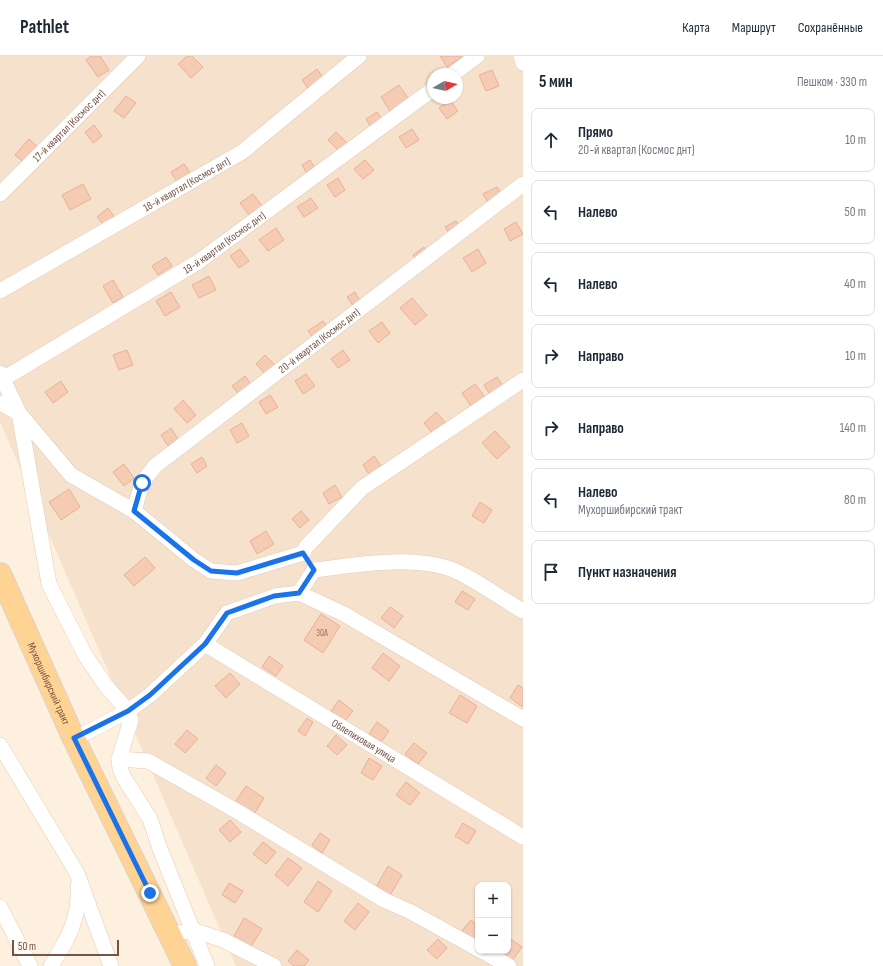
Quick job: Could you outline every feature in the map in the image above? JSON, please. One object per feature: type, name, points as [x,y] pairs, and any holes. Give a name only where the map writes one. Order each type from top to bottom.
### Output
[{"type":"main road","name":"Мухоршибирский тракт","points":[[0,574],[74,738],[185,966]]},
{"type":"street","name":"17-й квартал (Космос днт)","points":[[0,194],[138,56]]},
{"type":"street","name":"18-й квартал (Космос днт)","points":[[0,290],[242,152],[359,56]]},
{"type":"street","points":[[461,68],[477,56]]},
{"type":"street","points":[[521,56],[523,63]]},
{"type":"street","name":"19-й квартал (Космос днт)","points":[[1,376],[198,262],[427,92]]},
{"type":"street","name":"20-й квартал (Космос днт)","points":[[134,511],[142,483],[155,466],[523,184]]},
{"type":"street","points":[[1,376],[19,413],[71,476],[134,511],[194,560],[211,571],[237,573],[303,553],[306,547],[362,488],[523,380]]},
{"type":"street","points":[[0,403],[19,413]]},
{"type":"street","points":[[19,413],[49,584],[85,655],[106,686],[128,711],[131,720],[118,759],[124,778],[150,818],[160,849],[207,966]]},
{"type":"street","points":[[303,553],[314,570]]},
{"type":"street","points":[[299,593],[314,570],[371,563],[427,563],[459,572],[523,611]]},
{"type":"street","points":[[74,738],[128,711],[150,695],[205,644],[227,613],[274,596],[299,593],[344,614],[523,719]]},
{"type":"street","name":"Облепиховая улица","points":[[205,644],[523,837]]},
{"type":"street","points":[[0,745],[77,873],[111,966]]},
{"type":"street","points":[[118,759],[148,761],[240,813],[384,900],[411,912],[475,947]]},
{"type":"street","points":[[51,966],[72,926],[79,903],[77,873]]},
{"type":"street","points":[[0,907],[30,966]]},
{"type":"street","points":[[170,935],[193,930],[223,940],[274,966]]},
{"type":"street","points":[[487,954],[509,966]]},
{"type":"shaded area","points":[[0,56],[523,56],[523,966],[236,966],[0,422]]},
{"type":"building","points":[[91,56],[100,56],[109,70],[98,77],[86,60]]},
{"type":"building","points":[[187,56],[192,56],[203,67],[191,78],[178,64]]},
{"type":"building","points":[[440,56],[461,56],[462,57],[447,67]]},
{"type":"building","points":[[317,69],[325,80],[310,91],[302,80]]},
{"type":"building","points":[[492,70],[499,86],[486,91],[479,75]]},
{"type":"building","points":[[399,85],[410,101],[392,114],[381,97]]},
{"type":"building","points":[[126,96],[136,103],[124,118],[114,111]]},
{"type":"building","points":[[444,104],[453,104],[458,111],[447,119],[439,108]]},
{"type":"building","points":[[377,112],[383,120],[371,127],[366,119]]},
{"type":"building","points":[[94,125],[102,136],[93,143],[85,132]]},
{"type":"building","points":[[412,129],[419,140],[406,148],[399,137]]},
{"type":"building","points":[[336,132],[347,143],[339,151],[328,140]]},
{"type":"building","points":[[29,139],[40,149],[27,165],[15,155]]},
{"type":"building","points":[[310,160],[316,170],[307,174],[302,165]]},
{"type":"building","points":[[365,160],[374,170],[363,179],[354,169]]},
{"type":"building","points":[[184,164],[191,174],[177,182],[171,172]]},
{"type":"building","points":[[338,178],[345,190],[335,197],[327,185]]},
{"type":"building","points":[[83,184],[91,199],[70,210],[62,195]]},
{"type":"building","points":[[497,187],[504,198],[490,206],[483,194]]},
{"type":"building","points":[[253,194],[262,206],[249,215],[240,203]]},
{"type":"building","points":[[311,198],[318,208],[304,217],[297,207]]},
{"type":"building","points":[[108,208],[115,218],[105,226],[97,217]]},
{"type":"building","points":[[456,221],[462,230],[451,237],[445,227]]},
{"type":"building","points":[[516,222],[523,234],[510,241],[504,229]]},
{"type":"building","points":[[276,228],[284,240],[268,251],[259,240]]},
{"type":"building","points":[[424,247],[429,256],[419,263],[413,255]]},
{"type":"building","points":[[240,249],[249,261],[239,268],[230,256]]},
{"type":"building","points":[[478,249],[486,263],[472,272],[463,258]]},
{"type":"building","points":[[166,257],[172,266],[158,275],[152,266]]},
{"type":"building","points":[[209,276],[216,290],[199,298],[192,285]]},
{"type":"building","points":[[113,280],[123,297],[113,303],[103,286]]},
{"type":"building","points":[[171,292],[180,307],[165,316],[156,301]]},
{"type":"building","points":[[355,292],[361,303],[354,307],[347,297]]},
{"type":"building","points":[[412,298],[427,315],[415,325],[400,308]]},
{"type":"building","points":[[323,321],[329,330],[314,339],[308,331]]},
{"type":"building","points":[[382,322],[390,333],[378,343],[369,331]]},
{"type":"building","points":[[127,350],[133,365],[119,370],[113,355]]},
{"type":"building","points":[[343,350],[350,360],[338,368],[331,359]]},
{"type":"building","points":[[265,355],[278,368],[268,377],[256,364]]},
{"type":"building","points":[[306,374],[315,386],[303,394],[295,381]]},
{"type":"building","points":[[245,376],[254,388],[242,398],[232,386]]},
{"type":"building","points":[[497,377],[504,388],[491,396],[484,385]]},
{"type":"building","points":[[61,381],[68,392],[53,403],[45,392]]},
{"type":"building","points":[[475,384],[485,397],[471,406],[462,393]]},
{"type":"building","points":[[270,395],[278,407],[266,414],[259,402]]},
{"type":"building","points":[[183,400],[196,415],[187,423],[174,409]]},
{"type":"building","points":[[436,412],[446,423],[433,434],[424,423]]},
{"type":"building","points":[[242,423],[249,436],[237,443],[230,430]]},
{"type":"building","points":[[171,428],[178,439],[168,446],[161,435]]},
{"type":"building","points":[[495,431],[510,447],[497,459],[482,443]]},
{"type":"building","points":[[374,456],[382,467],[370,476],[363,465]]},
{"type":"building","points":[[202,457],[207,466],[197,473],[191,464]]},
{"type":"building","points":[[124,464],[134,478],[124,486],[113,472]]},
{"type":"building","points":[[335,485],[342,497],[329,504],[323,493]]},
{"type":"building","points":[[69,489],[80,507],[61,520],[49,502]]},
{"type":"building","points":[[480,502],[492,510],[484,523],[472,516]]},
{"type":"building","points":[[301,511],[309,520],[300,528],[292,519]]},
{"type":"building","points":[[266,531],[274,544],[257,554],[250,541]]},
{"type":"building","points":[[145,557],[155,568],[134,586],[124,575]]},
{"type":"building","points":[[462,591],[475,599],[468,610],[455,602]]},
{"type":"building","points":[[390,607],[403,616],[394,628],[381,618]]},
{"type":"building","points":[[321,614],[340,626],[323,653],[304,640]]},
{"type":"building","points":[[383,653],[400,666],[389,681],[372,668]]},
{"type":"building","points":[[269,656],[283,666],[276,676],[262,667]]},
{"type":"building","points":[[230,673],[240,684],[226,698],[215,686]]},
{"type":"building","points":[[518,685],[523,688],[523,707],[510,698]]},
{"type":"building","points":[[460,695],[477,706],[467,723],[449,713]]},
{"type":"building","points":[[339,700],[353,711],[344,722],[331,711]]},
{"type":"building","points":[[307,718],[313,722],[305,736],[298,731]]},
{"type":"building","points":[[377,722],[389,731],[381,742],[369,734]]},
{"type":"building","points":[[187,730],[198,739],[185,753],[175,744]]},
{"type":"building","points":[[336,735],[347,745],[337,755],[327,746]]},
{"type":"building","points":[[414,743],[427,753],[418,764],[405,754]]},
{"type":"building","points":[[369,758],[382,766],[373,780],[361,773]]},
{"type":"building","points":[[216,765],[226,773],[216,786],[206,778]]},
{"type":"building","points":[[406,782],[420,793],[410,805],[396,795]]},
{"type":"building","points":[[246,786],[264,798],[253,816],[234,804]]},
{"type":"building","points":[[230,820],[241,832],[230,842],[219,830]]},
{"type":"building","points":[[463,823],[476,831],[468,844],[455,836]]},
{"type":"building","points":[[320,833],[330,840],[322,853],[312,845]]},
{"type":"building","points":[[263,842],[276,852],[266,864],[253,854]]},
{"type":"building","points":[[288,858],[302,868],[288,886],[275,875]]},
{"type":"building","points":[[388,866],[402,875],[389,897],[375,889]]},
{"type":"building","points":[[318,881],[332,891],[318,912],[304,902]]},
{"type":"building","points":[[229,883],[243,891],[235,903],[222,895]]},
{"type":"building","points":[[358,903],[369,912],[355,930],[344,921]]},
{"type":"building","points":[[244,918],[262,929],[250,948],[233,938]]},
{"type":"building","points":[[471,920],[475,923],[475,940],[473,942],[461,932]]},
{"type":"building","points":[[438,939],[447,948],[437,959],[427,950]]},
{"type":"building","points":[[511,939],[522,947],[512,961],[502,954],[511,954]]},
{"type":"building","points":[[297,950],[309,960],[304,966],[294,966],[288,961]]},
{"type":"route","points":[[142,483],[134,511],[194,560],[211,571],[237,573],[303,553],[314,570],[299,593],[274,596],[227,613],[205,644],[150,695],[128,711],[74,738],[150,893]]}]
